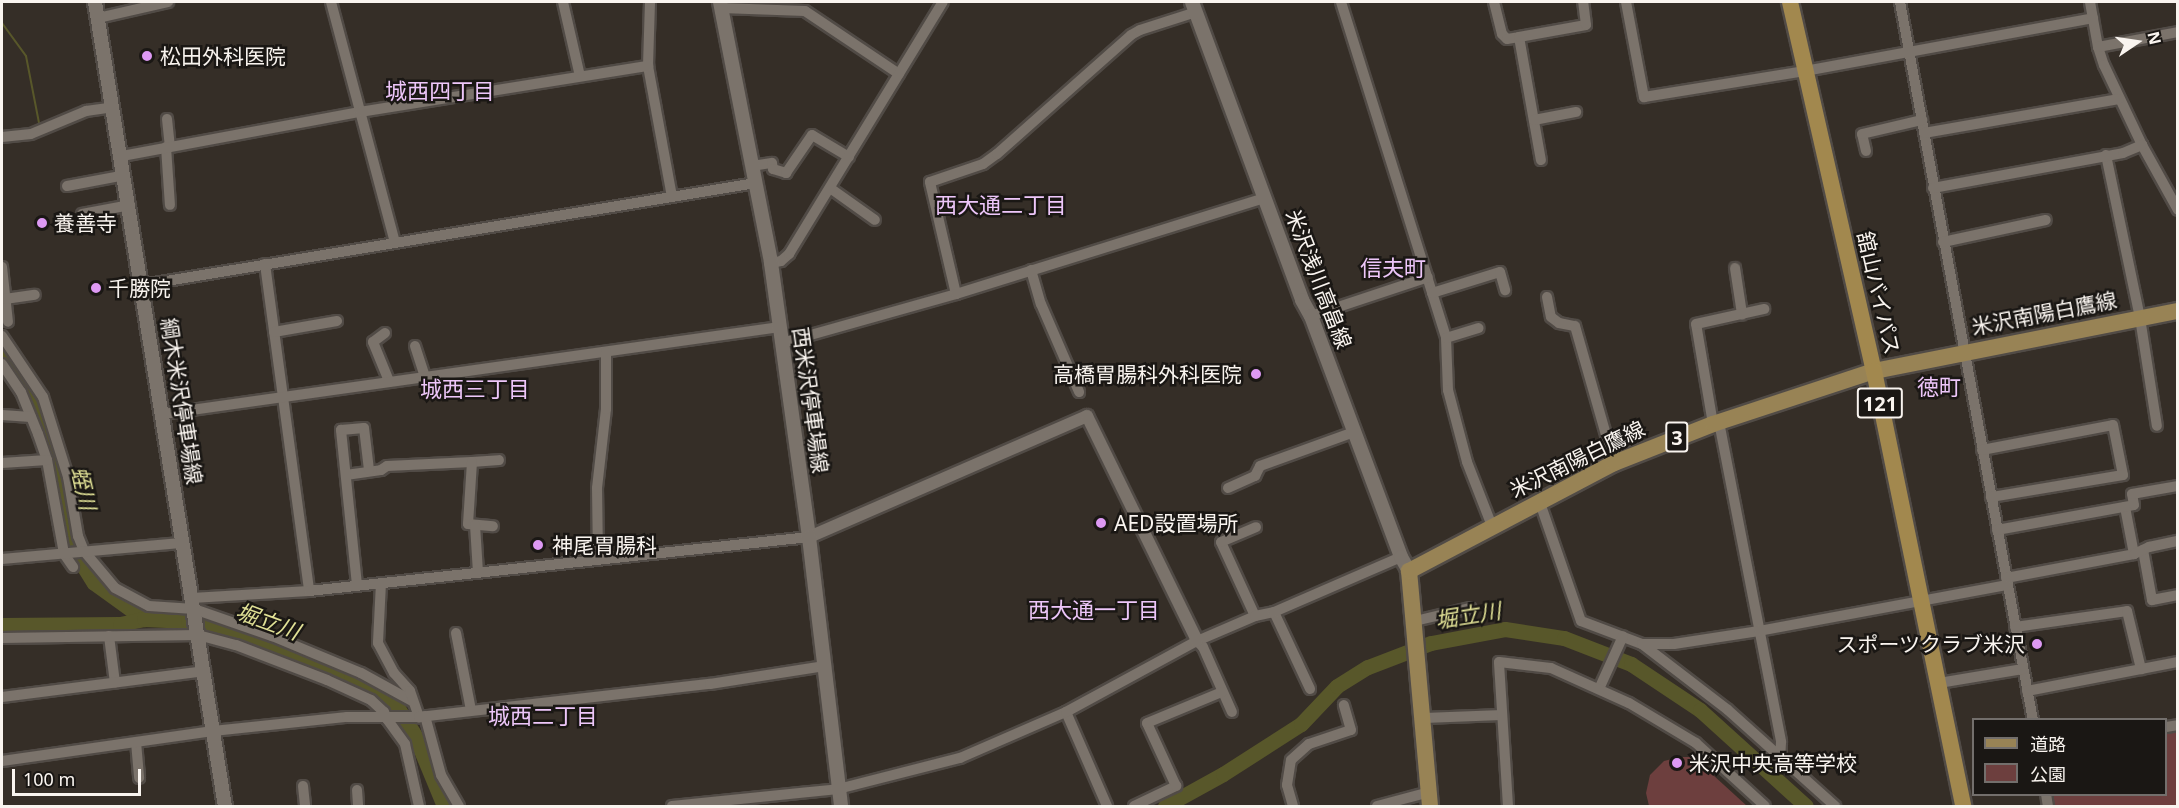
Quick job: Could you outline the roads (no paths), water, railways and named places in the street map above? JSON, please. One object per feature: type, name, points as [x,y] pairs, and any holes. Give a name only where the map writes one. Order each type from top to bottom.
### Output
[{"type":"highway","name":"舘山バイパス","points":[[1790,2],[1874,371],[1963,807]]},
{"type":"main road","name":"綱木米沢停車場線","points":[[95,2],[143,285],[225,807]]},
{"type":"main road","name":"西米沢停車場線","points":[[721,5],[771,264],[809,537],[841,807]]},
{"type":"main road","name":"米沢浅川高畠線","points":[[1194,7],[1302,300],[1311,316],[1405,564]]},
{"type":"main road","name":"米沢南陽白鷹線","points":[[1405,564],[1492,526],[1614,463],[1716,423],[1874,371],[2178,311]]},
{"type":"main road","points":[[1405,564],[1419,657],[1430,799]]},
{"type":"street","points":[[98,18],[168,2]]},
{"type":"street","points":[[331,2],[395,242]]},
{"type":"street","points":[[563,2],[580,76]]},
{"type":"street","points":[[650,2],[648,66],[672,196]]},
{"type":"street","points":[[771,264],[781,261],[789,254],[943,2]]},
{"type":"street","points":[[1341,2],[1446,338],[1448,390],[1470,472],[1492,526]]},
{"type":"street","points":[[1494,2],[1502,33],[1507,39],[1586,25],[1582,2]]},
{"type":"street","points":[[1626,2],[1644,97],[1805,71],[2093,18]]},
{"type":"street","points":[[1900,2],[1907,52],[1922,120],[2032,718]]},
{"type":"street","points":[[2090,2],[2097,47],[2119,99],[2178,210]]},
{"type":"street","points":[[721,5],[808,6],[899,74]]},
{"type":"street","points":[[956,294],[930,182],[983,164],[1131,35],[1194,7]]},
{"type":"street","points":[[2097,47],[2178,32]]},
{"type":"street","points":[[1519,37],[1541,160]]},
{"type":"street","points":[[122,156],[360,112],[648,66]]},
{"type":"street","points":[[1924,134],[2119,99]]},
{"type":"street","points":[[2,137],[31,134],[86,111],[114,106]]},
{"type":"street","points":[[1534,120],[1576,111]]},
{"type":"street","points":[[167,119],[170,205]]},
{"type":"street","points":[[1866,151],[1862,134],[1922,120]]},
{"type":"street","points":[[752,166],[772,163],[773,169],[786,173],[812,135],[849,157]]},
{"type":"street","points":[[1934,188],[2123,153],[2142,145]]},
{"type":"street","points":[[2106,155],[2140,318],[2157,426]]},
{"type":"street","points":[[67,186],[125,175]]},
{"type":"street","points":[[143,285],[755,183]]},
{"type":"street","points":[[830,188],[875,220]]},
{"type":"street","points":[[782,343],[956,294],[1265,198]]},
{"type":"street","points":[[82,214],[130,205]]},
{"type":"street","points":[[1943,242],[2046,220]]},
{"type":"street","points":[[265,264],[285,397],[309,591]]},
{"type":"street","points":[[2,267],[8,322]]},
{"type":"street","points":[[1735,268],[1742,314]]},
{"type":"street","points":[[1031,270],[1041,304],[1079,392]]},
{"type":"street","points":[[1432,293],[1500,272],[1505,290]]},
{"type":"street","points":[[1311,316],[1428,277]]},
{"type":"street","points":[[5,299],[35,295]]},
{"type":"street","points":[[1547,297],[1551,317],[1559,323],[1575,326],[1614,463]]},
{"type":"street","points":[[1764,309],[1696,324],[1781,742],[1780,759]]},
{"type":"street","points":[[274,332],[337,321]]},
{"type":"street","points":[[163,414],[780,327]]},
{"type":"street","points":[[1446,338],[1479,328]]},
{"type":"street","points":[[385,333],[373,342],[389,381]]},
{"type":"street","points":[[2,336],[37,385],[48,409],[66,468],[82,551],[114,588],[131,599],[149,606],[193,607],[357,585],[809,537],[1087,416],[1197,641],[1203,646],[1232,712]]},
{"type":"street","points":[[415,346],[425,377]]},
{"type":"street","points":[[598,558],[597,488],[606,409],[606,352]]},
{"type":"street","points":[[2,364],[21,392],[47,460],[66,553],[73,567]]},
{"type":"street","points":[[2,415],[31,417]]},
{"type":"street","points":[[1983,450],[2113,425],[2123,475],[1991,497]]},
{"type":"street","points":[[357,585],[341,430],[364,428],[369,470]]},
{"type":"street","points":[[1228,488],[1256,476],[1260,466],[1354,432]]},
{"type":"street","points":[[2,463],[47,460]]},
{"type":"street","points":[[345,475],[381,470],[387,466],[499,460]]},
{"type":"street","points":[[472,462],[468,524],[493,526]]},
{"type":"street","points":[[1997,530],[2134,505],[2132,494],[2178,486]]},
{"type":"street","points":[[1539,500],[1581,621],[1598,630],[1642,644],[1674,644],[1759,631],[2007,581],[2178,541]]},
{"type":"street","points":[[2125,507],[2152,600],[2178,595]]},
{"type":"street","points":[[475,525],[478,573]]},
{"type":"street","points":[[1255,616],[1221,542],[1256,527]]},
{"type":"street","points":[[2,559],[183,543]]},
{"type":"street","points":[[672,807],[838,789],[960,758],[1066,712],[1197,641],[1255,616],[1274,612],[1405,564]]},
{"type":"street","points":[[381,583],[378,643],[394,673],[410,691],[441,775],[459,807]]},
{"type":"street","points":[[193,607],[272,636],[361,673],[412,701]]},
{"type":"street","points":[[1415,624],[1470,608]]},
{"type":"street","points":[[2015,627],[2127,611],[2141,669]]},
{"type":"street","points":[[1274,612],[1310,689]]},
{"type":"street","points":[[2,638],[198,633],[236,645],[354,692],[371,700],[384,712],[405,744],[419,807]]},
{"type":"street","points":[[456,633],[471,710]]},
{"type":"street","points":[[109,636],[115,683]]},
{"type":"street","points":[[1599,689],[1623,638]]},
{"type":"street","points":[[1642,644],[1728,710],[1834,807]]},
{"type":"street","points":[[1508,807],[1499,662],[1551,668],[1599,689],[1671,727],[1696,742],[1765,807]]},
{"type":"street","points":[[2027,691],[2178,662]]},
{"type":"street","points":[[2,760],[213,730],[347,717],[419,716],[710,684],[825,666]]},
{"type":"street","points":[[1939,683],[2023,669]]},
{"type":"street","points":[[2,697],[205,671]]},
{"type":"street","points":[[1134,807],[1176,786],[1147,723],[1222,692]]},
{"type":"street","points":[[1293,807],[1287,785],[1291,760],[1309,744],[1351,730],[1344,705]]},
{"type":"street","points":[[1066,712],[1107,807]]},
{"type":"street","points":[[1424,718],[1502,715]]},
{"type":"street","points":[[136,741],[139,778]]},
{"type":"street","points":[[303,786],[305,807]]},
{"type":"street","points":[[357,790],[358,807]]},
{"type":"street","points":[[1377,807],[1430,799]]},
{"type":"waterway","points":[[2,23],[26,56],[39,123]]},
{"type":"waterway","name":"蛭川","points":[[2,348],[36,403],[62,484],[73,547],[94,583],[144,619]]},
{"type":"waterway","name":"堀立川","points":[[2,625],[120,624],[144,619],[188,621],[208,623],[276,646],[351,678],[396,705],[415,736],[444,806]]},
{"type":"waterway","name":"堀立川","points":[[1165,806],[1223,774],[1301,724],[1337,686],[1368,667],[1431,643],[1505,629],[1564,638],[1631,664],[1700,710],[1806,806]]},
{"type":"place","name":"松田外科医院","points":[[147,56]]},
{"type":"place","name":"養善寺","points":[[42,223]]},
{"type":"place","name":"千勝院","points":[[96,288]]},
{"type":"place","name":"高橋胃腸科外科医院","points":[[1256,374]]},
{"type":"place","name":"AED設置場所","points":[[1101,523]]},
{"type":"place","name":"神尾胃腸科","points":[[538,545]]},
{"type":"place","name":"スポーツクラブ米沢","points":[[2037,644]]},
{"type":"place","name":"米沢中央高等学校","points":[[1677,763]]},
{"type":"district","name":"城西四丁目","points":[[440,91]]},
{"type":"district","name":"西大通二丁目","points":[[1001,205]]},
{"type":"district","name":"信夫町","points":[[1393,268]]},
{"type":"district","name":"徳町","points":[[1939,387]]},
{"type":"district","name":"城西三丁目","points":[[475,389]]},
{"type":"district","name":"西大通一丁目","points":[[1094,610]]},
{"type":"district","name":"城西二丁目","points":[[543,716]]}]
